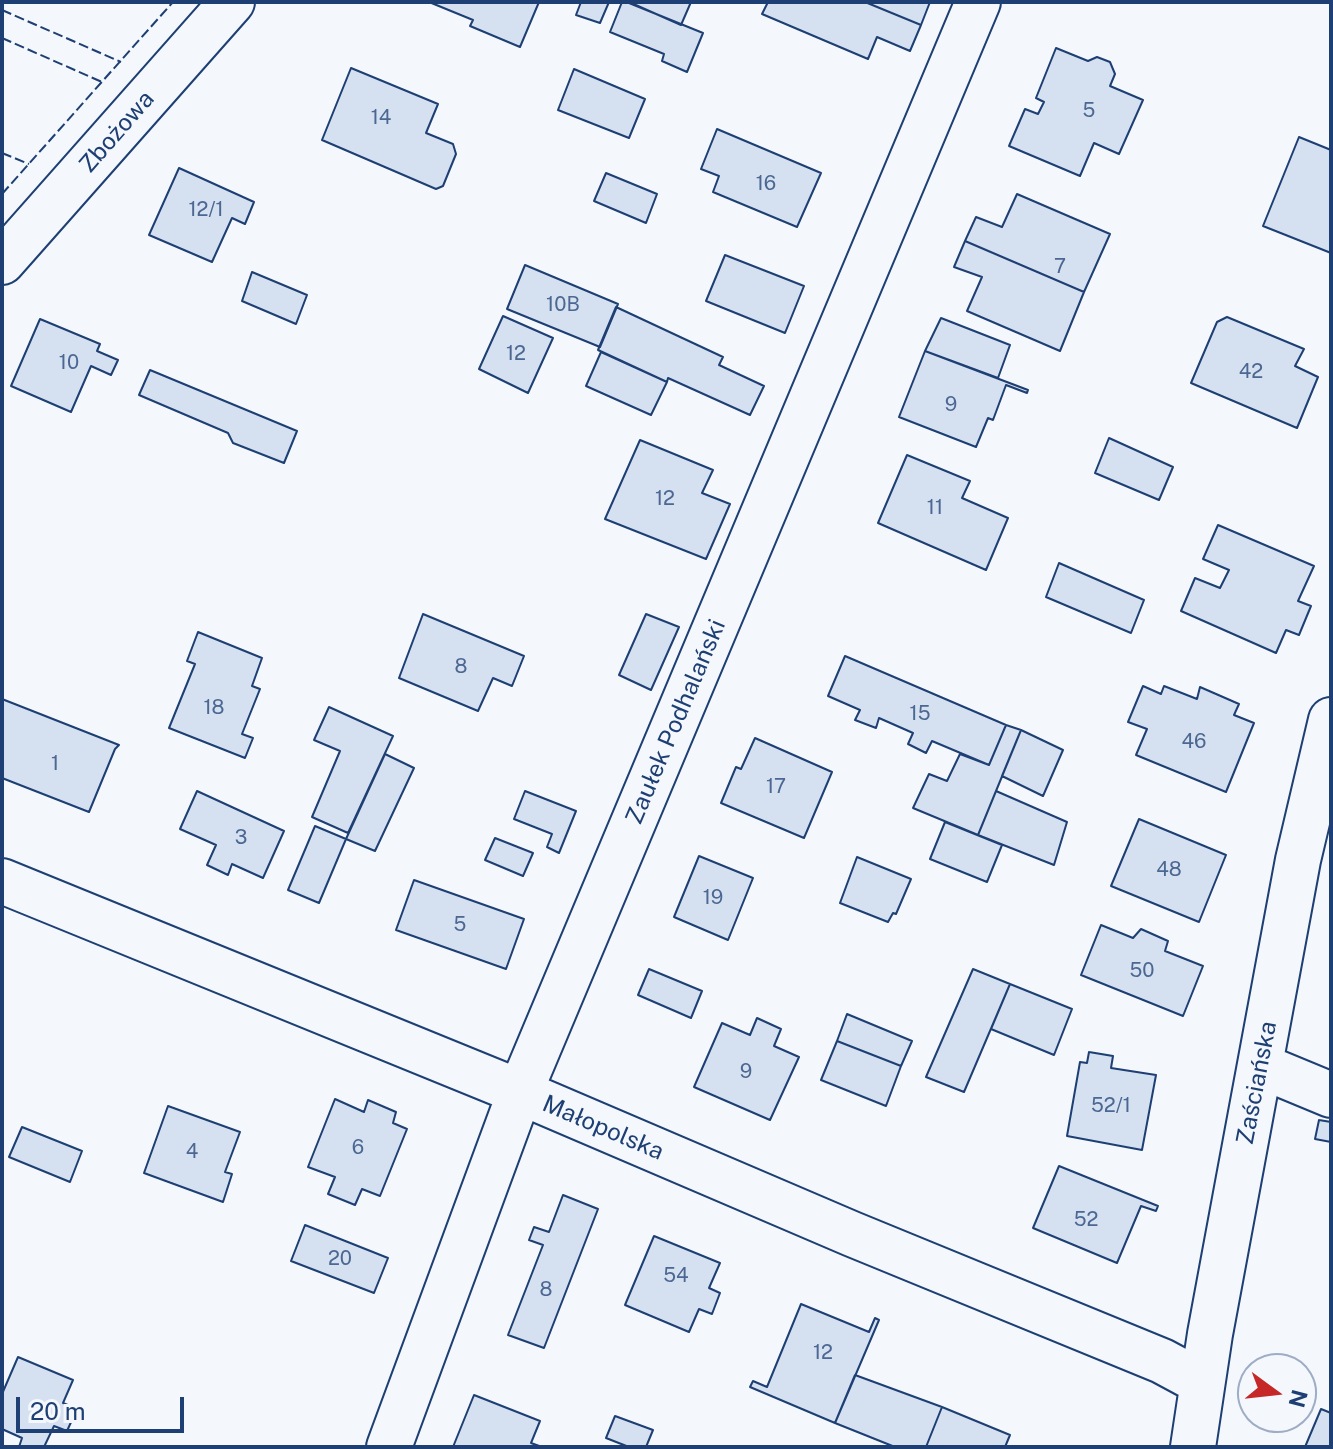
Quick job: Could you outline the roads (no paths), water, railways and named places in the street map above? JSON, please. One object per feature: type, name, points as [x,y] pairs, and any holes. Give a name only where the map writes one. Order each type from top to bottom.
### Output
[{"type":"street","name":"Zbożowa","points":[[2,262],[232,2]]},
{"type":"street","name":"Zaułek Podhalański","points":[[389,1447],[520,1092],[978,2]]},
{"type":"street","name":"Zaściańska","points":[[1193,1447],[1201,1382],[1298,860],[1331,720]]},
{"type":"street","name":"Małopolska","points":[[2,881],[520,1092],[852,1234],[1162,1361],[1201,1382]]},
{"type":"street","points":[[1261,1066],[1331,1095]]}]
